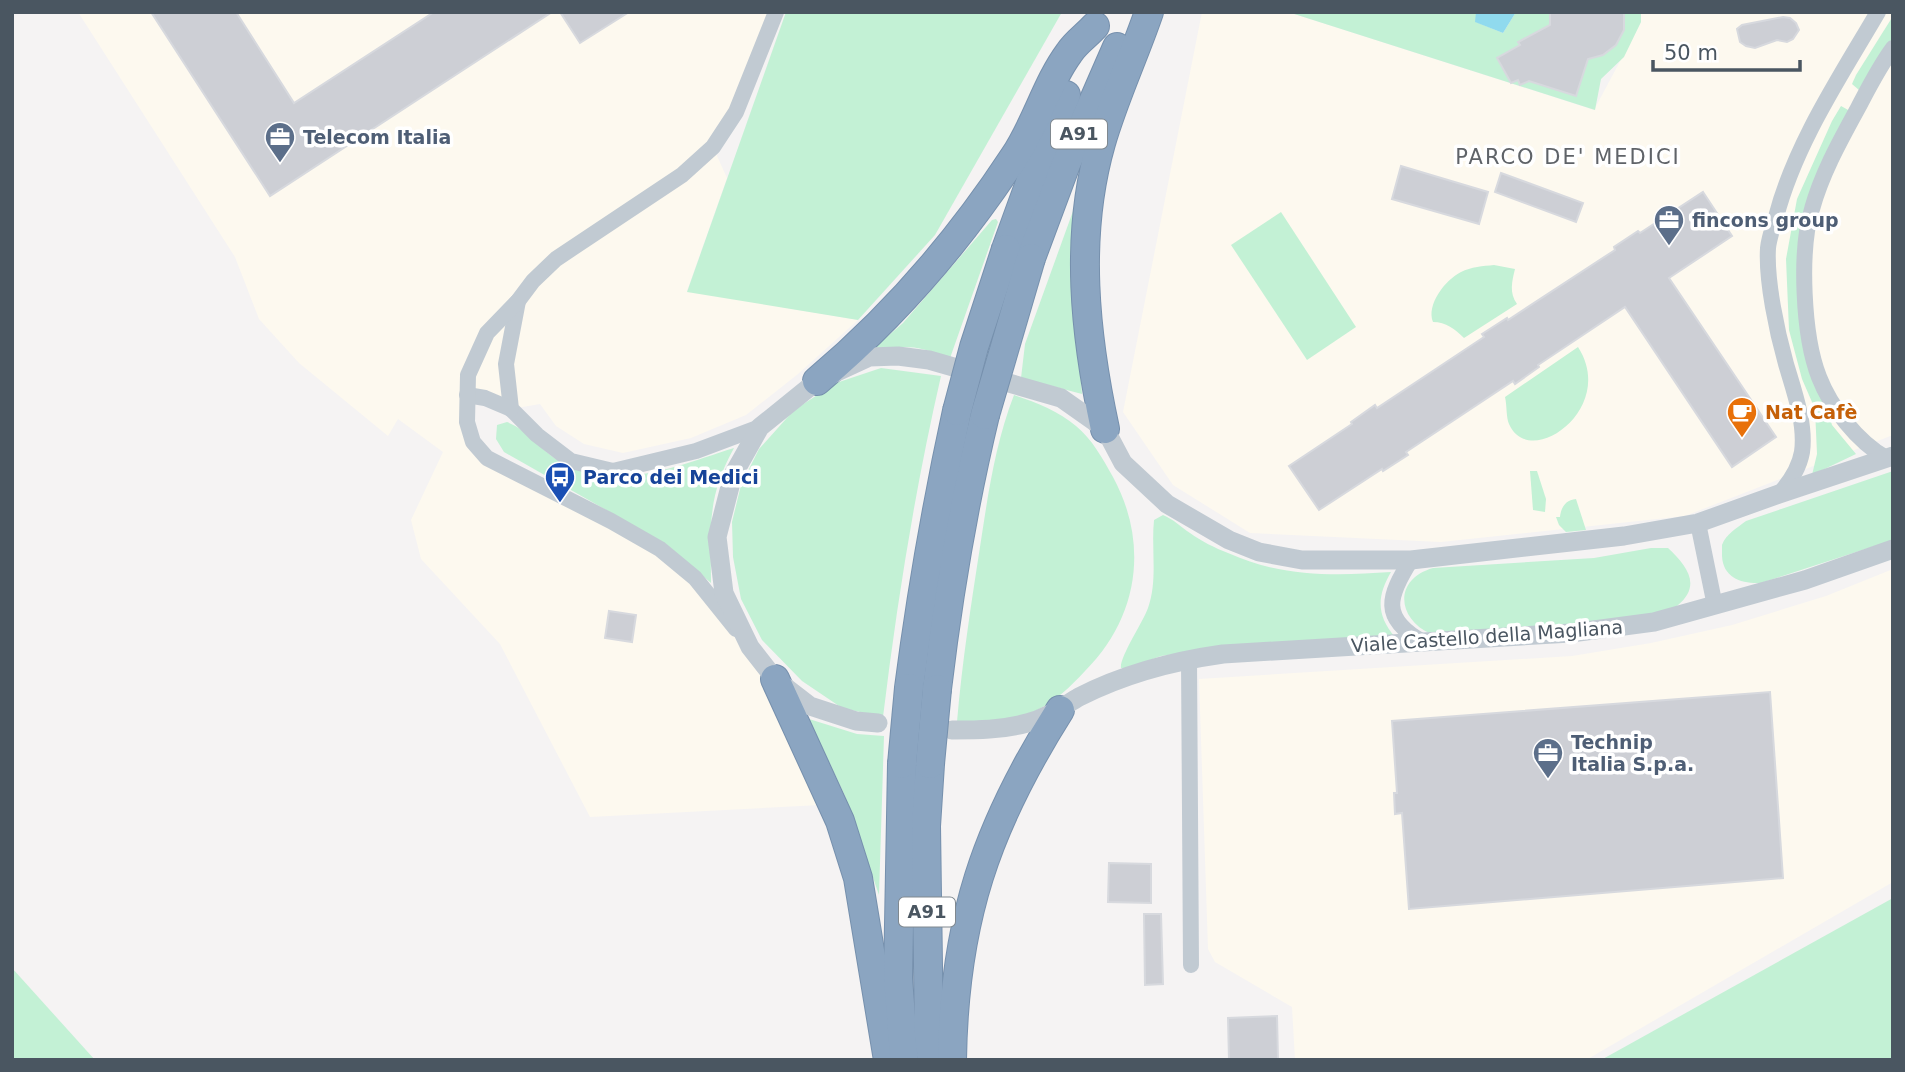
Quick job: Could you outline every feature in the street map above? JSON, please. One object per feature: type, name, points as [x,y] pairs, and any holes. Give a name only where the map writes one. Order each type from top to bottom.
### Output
[{"type":"highway","name":"A91","points":[[905,1060],[898,978],[902,764],[909,688],[933,524],[957,411],[974,347],[1018,254],[1066,164],[1134,12]]},
{"type":"highway","points":[[1105,429],[1094,382],[1088,336],[1084,277],[1088,213],[1101,145],[1149,12]]},
{"type":"highway","name":"A91","points":[[932,1060],[929,1035],[926,826],[947,608],[963,514],[1039,158],[1099,19]]},
{"type":"highway","points":[[817,381],[856,348],[896,308],[975,214],[1017,154],[1069,52],[1099,19]]},
{"type":"highway","points":[[775,680],[840,821],[859,878],[888,1060]]},
{"type":"highway","points":[[952,1060],[952,1020],[957,970],[967,913],[987,849],[1030,757],[1069,704]]},
{"type":"street","points":[[776,12],[736,112],[713,147],[682,175],[556,259],[487,333],[468,375],[467,422],[472,442],[487,458],[600,515],[660,549],[695,578],[775,680],[810,706],[856,721],[877,723]]},
{"type":"street","points":[[1779,494],[1796,472],[1802,455],[1803,438],[1795,395],[1779,338],[1768,247],[1780,201],[1805,143],[1834,86],[1878,12]]},
{"type":"street","points":[[1889,457],[1870,449],[1835,408],[1819,377],[1809,333],[1803,270],[1811,211],[1832,156],[1893,48]]},
{"type":"street","points":[[1834,86],[1861,101]]},
{"type":"street","points":[[511,409],[506,364],[518,301]]},
{"type":"street","points":[[467,395],[485,398],[511,409],[537,435],[571,461],[613,471],[696,451],[760,427],[817,381],[869,357],[898,356],[929,360],[1060,398],[1105,429],[1123,463],[1167,504],[1229,540],[1259,552],[1302,560],[1410,560],[1624,536],[1698,523],[1889,457]]},
{"type":"street","points":[[750,647],[724,593],[717,537],[733,475],[760,427]]},
{"type":"street","points":[[1698,523],[1715,606]]},
{"type":"street","name":"Viale Castello della Magliana","points":[[952,730],[988,730],[1027,723],[1141,671],[1188,659],[1223,654],[1571,633],[1654,622],[1805,580],[1893,550]]},
{"type":"street","points":[[1410,560],[1396,584],[1391,603],[1397,621],[1407,633],[1423,642]]},
{"type":"street","points":[[1188,659],[1191,965]]},
{"type":"shaded area","points":[[78,12],[776,12],[713,147],[727,178],[687,291],[858,320],[798,374],[746,415],[691,438],[623,453],[584,444],[556,426],[540,404],[511,409],[468,395],[467,422],[487,458],[660,549],[750,647],[820,805],[590,817],[500,644],[421,559],[411,520],[443,452],[398,419],[388,436],[299,363],[259,319],[235,257]]},
{"type":"shaded area","points":[[1202,12],[1288,12],[1594,110],[1641,22],[1641,12],[1893,12],[1893,435],[1685,516],[1441,542],[1250,533],[1173,485],[1123,412]]},
{"type":"shaded area","name":"Technip Italia S.p.a.","points":[[1893,569],[1893,882],[1586,1060],[1295,1060],[1292,1007],[1215,962],[1208,949],[1199,679],[1572,656],[1651,643],[1732,625],[1826,596]]},
{"type":"green space","points":[[786,12],[1062,12],[935,235],[858,320],[687,292]]},
{"type":"green space","points":[[1288,12],[1476,12],[1476,22],[1503,33],[1516,12],[1550,12],[1549,29],[1586,59],[1604,53],[1616,44],[1622,31],[1624,12],[1641,12],[1641,22],[1624,57],[1601,79],[1595,110]]},
{"type":"green space","points":[[1893,16],[1893,38],[1859,90],[1852,84],[1856,75]]},
{"type":"green space","points":[[1841,106],[1850,111],[1806,208],[1802,324],[1832,425],[1856,454],[1812,475],[1817,454],[1815,409],[1802,379],[1789,330],[1786,259],[1797,199]]},
{"type":"green space","points":[[1081,189],[1075,302],[1082,394],[1021,378],[1025,344]]},
{"type":"green space","points":[[1281,212],[1356,327],[1307,360],[1231,245]]},
{"type":"green space","points":[[996,219],[998,222],[949,361],[922,349],[874,348],[903,323],[992,220]]},
{"type":"green space","points":[[1494,265],[1515,269],[1512,291],[1517,304],[1464,338],[1450,327],[1433,322],[1432,308],[1438,294],[1449,281],[1465,270]]},
{"type":"green space","points":[[1578,347],[1587,370],[1587,392],[1579,411],[1566,426],[1550,437],[1534,441],[1519,437],[1509,424],[1505,397]]},
{"type":"green space","points":[[881,368],[941,376],[908,546],[883,717],[842,708],[802,681],[762,640],[741,599],[733,557],[732,522],[741,485],[759,449],[794,410],[836,383]]},
{"type":"green space","points":[[1014,395],[1062,416],[1082,431],[1097,450],[1124,502],[1134,553],[1133,579],[1117,627],[1103,650],[1062,693],[1035,711],[1016,717],[957,722],[989,489]]},
{"type":"green space","points":[[507,422],[558,460],[581,470],[603,475],[646,474],[734,448],[714,499],[711,583],[666,544],[504,452],[496,439],[497,425]]},
{"type":"green space","points":[[1530,471],[1537,471],[1546,499],[1545,512],[1533,510]]},
{"type":"green space","points":[[1893,471],[1893,540],[1761,583],[1741,581],[1726,570],[1722,545],[1729,534],[1746,521]]},
{"type":"green space","points":[[1576,499],[1586,530],[1566,532],[1556,517],[1560,517],[1566,503]]},
{"type":"green space","points":[[1163,515],[1213,547],[1268,567],[1328,574],[1391,572],[1383,589],[1381,605],[1384,621],[1395,637],[1209,649],[1161,656],[1121,668],[1124,656],[1148,608],[1154,575],[1154,520]]},
{"type":"green space","points":[[1651,548],[1668,548],[1681,561],[1689,576],[1689,590],[1685,598],[1673,609],[1663,612],[1559,626],[1431,634],[1419,627],[1406,609],[1404,599],[1411,581],[1420,573],[1433,568],[1594,558]]},
{"type":"green space","points":[[809,719],[857,734],[884,736],[879,895],[845,796]]},
{"type":"green space","points":[[1893,898],[1893,1060],[1601,1060]]},
{"type":"green space","points":[[12,968],[95,1060],[12,1060]]},
{"type":"water","points":[[1476,12],[1516,12],[1503,33],[1475,22]]},
{"type":"building","points":[[151,12],[236,12],[294,103],[434,12],[552,12],[270,196]]},
{"type":"building","points":[[560,12],[629,12],[580,43]]},
{"type":"building","points":[[1550,12],[1624,12],[1624,30],[1616,45],[1603,55],[1588,59],[1576,96],[1529,81],[1520,85],[1518,80],[1511,83],[1497,58],[1520,45],[1518,42],[1550,25]]},
{"type":"building","points":[[1783,17],[1796,23],[1799,30],[1793,39],[1787,42],[1777,40],[1755,48],[1740,42],[1737,29],[1742,25]]},
{"type":"building","points":[[1401,166],[1488,192],[1479,224],[1392,199]]},
{"type":"building","points":[[1501,173],[1583,203],[1576,222],[1495,192]]},
{"type":"building","points":[[1703,192],[1732,236],[1669,278],[1776,437],[1732,467],[1625,307],[1538,365],[1539,367],[1515,384],[1513,381],[1406,452],[1408,455],[1319,510],[1289,466],[1352,424],[1351,422],[1375,405],[1377,408],[1484,337],[1482,334],[1615,250],[1614,247],[1638,231],[1640,233]]},
{"type":"building","points":[[609,611],[636,615],[632,642],[605,638]]},
{"type":"building","points":[[1770,692],[1783,878],[1409,909],[1402,813],[1395,814],[1394,793],[1397,793],[1392,721]]},
{"type":"building","points":[[1109,863],[1151,864],[1151,903],[1108,902]]},
{"type":"building","points":[[1144,914],[1161,914],[1163,984],[1145,985]]},
{"type":"building","points":[[1277,1016],[1278,1060],[1229,1060],[1228,1018]]},
{"type":"place","name":"Telecom Italia","points":[[280,164]]},
{"type":"place","name":"fincons group","points":[[1669,247]]},
{"type":"place","name":"Nat Cafè","points":[[1742,439]]},
{"type":"place","name":"Parco dei Medici","points":[[560,504]]},
{"type":"place","name":"Technip Italia S.p.a.","points":[[1548,780]]},
{"type":"district","name":"PARCO DE' MEDICI","points":[[1568,157]]}]
